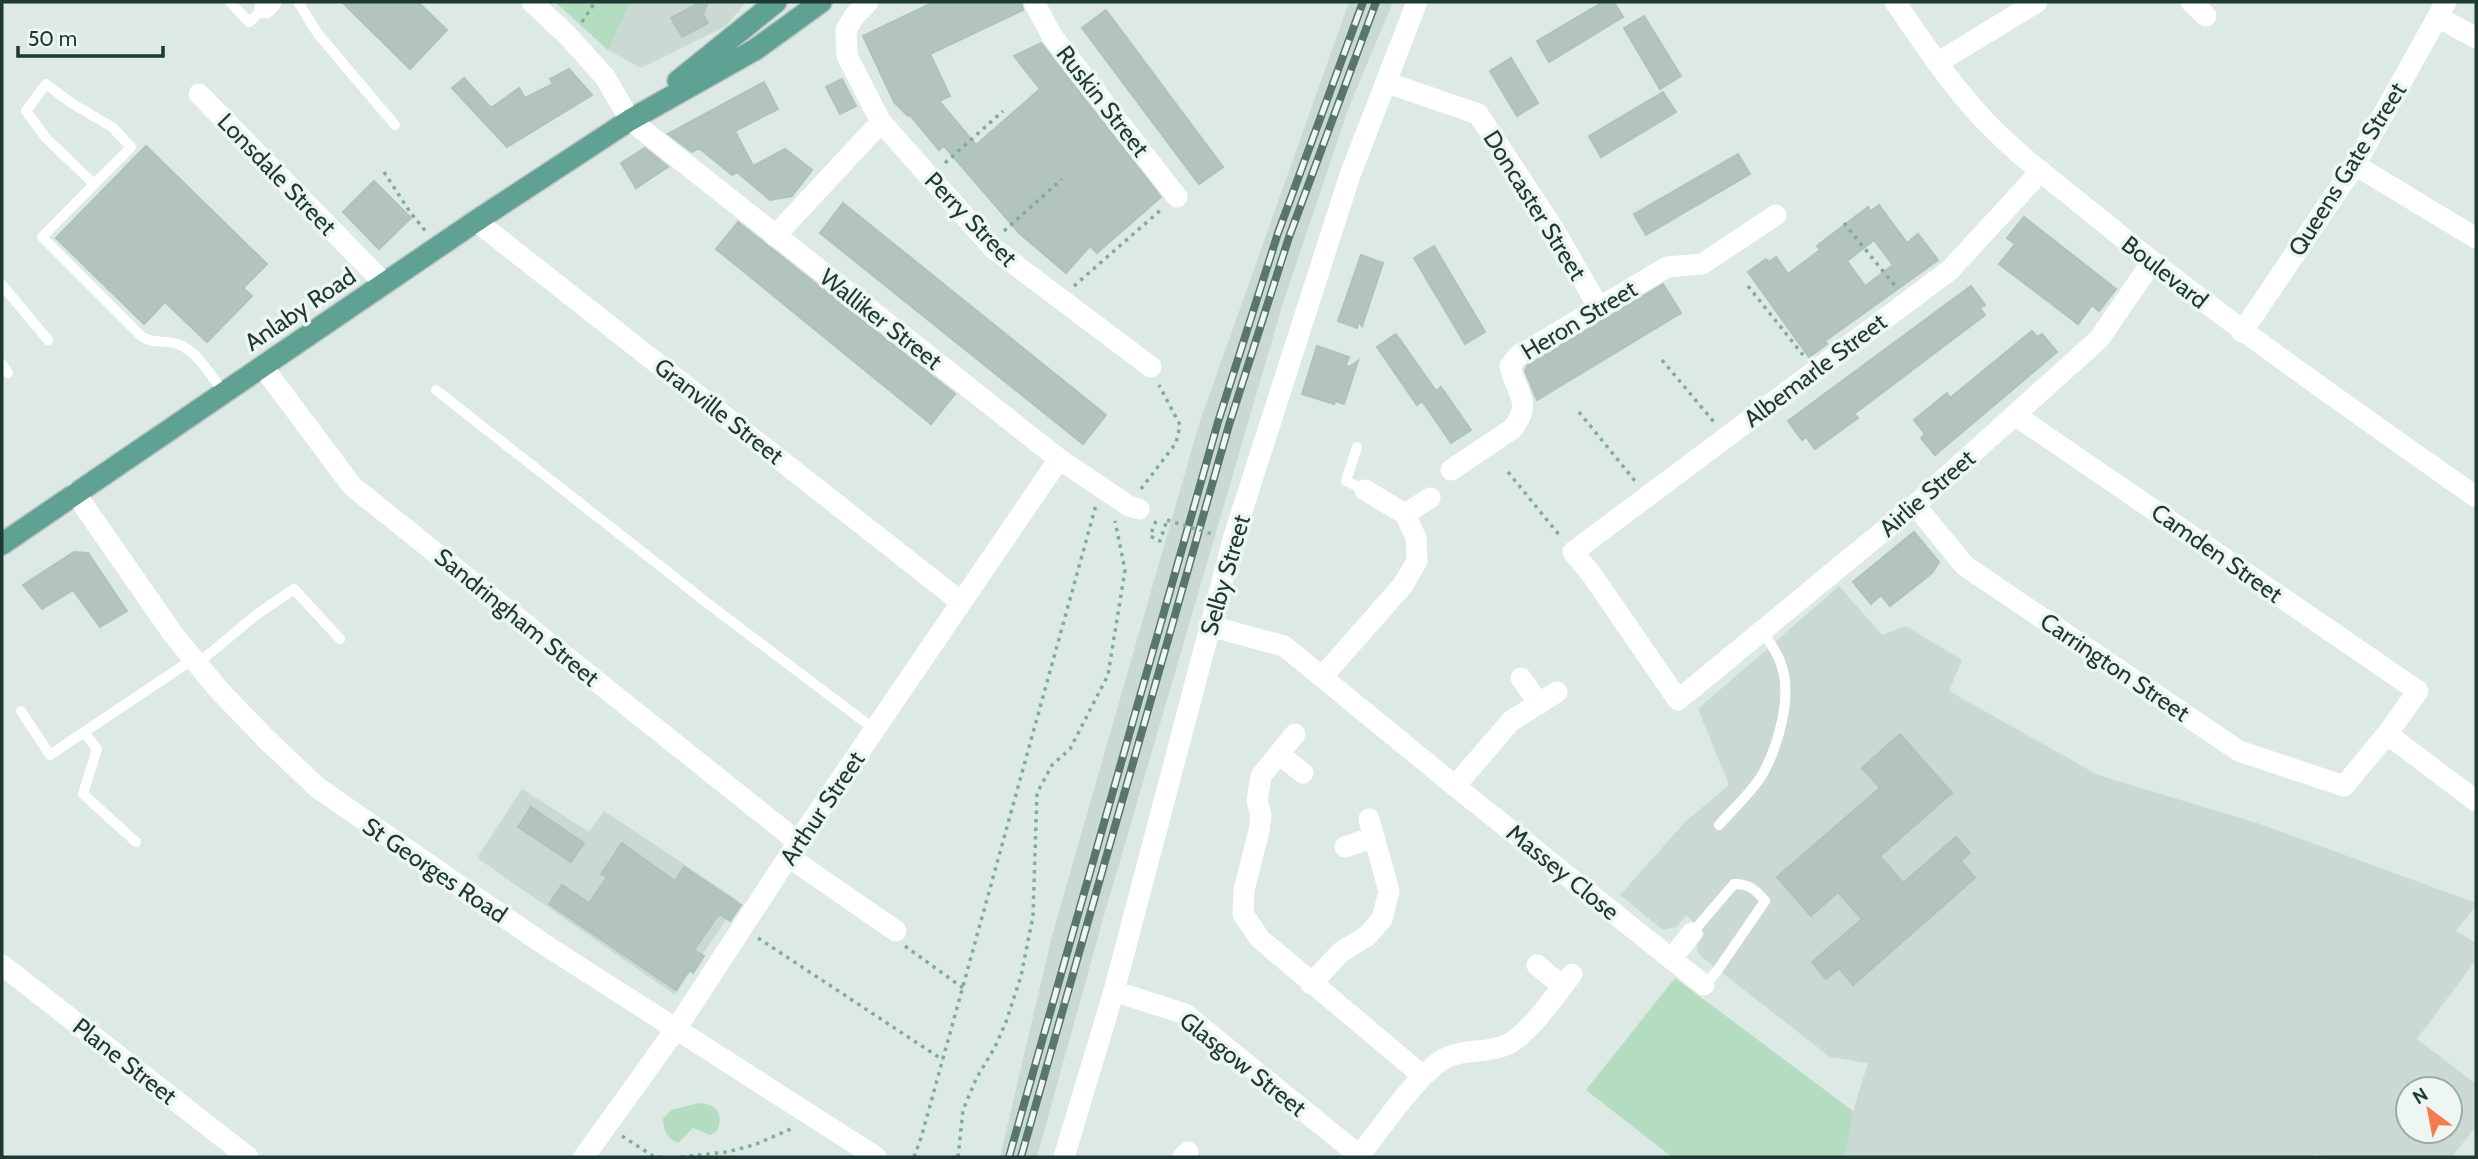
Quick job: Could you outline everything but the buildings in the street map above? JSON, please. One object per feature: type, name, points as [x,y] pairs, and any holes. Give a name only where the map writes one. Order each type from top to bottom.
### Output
[{"type":"main road","name":"Anlaby Road","points":[[630,120],[776,2]]},
{"type":"main road","name":"Anlaby Road","points":[[2,544],[476,221],[630,120],[757,49],[821,2]]},
{"type":"street","points":[[532,2],[605,77],[630,120]]},
{"type":"street","name":"Perry Street","points":[[868,2],[855,15],[846,30],[847,56],[881,122],[989,244],[1151,367]]},
{"type":"street","name":"Ruskin Street","points":[[1034,2],[1052,36],[1177,197]]},
{"type":"street","name":"Selby Street","points":[[1070,1154],[1234,536],[1350,175],[1388,83],[1417,2]]},
{"type":"street","name":"Boulevard","points":[[1895,2],[1937,63],[1988,125],[2041,171],[2242,332],[2476,497]]},
{"type":"street","points":[[1937,63],[2037,2]]},
{"type":"street","points":[[2442,9],[2476,38]]},
{"type":"street","name":"Queens Gate Street","points":[[2242,332],[2355,164],[2442,9]]},
{"type":"street","name":"Doncaster Street","points":[[1388,83],[1478,114],[1553,228],[1598,306]]},
{"type":"street","name":"Lonsdale Street","points":[[199,94],[384,283]]},
{"type":"street","name":"Walliker Street","points":[[630,120],[1059,459],[1134,508]]},
{"type":"street","points":[[775,236],[881,122]]},
{"type":"street","points":[[2355,164],[2476,238]]},
{"type":"street","name":"Albemarle Street","points":[[1573,552],[1950,270],[2041,171]]},
{"type":"street","name":"Heron Street","points":[[1451,470],[1513,429],[1520,420],[1524,400],[1512,373],[1512,360],[1667,267],[1702,264],[1776,215]]},
{"type":"street","name":"Granville Street","points":[[476,221],[961,602]]},
{"type":"street","name":"Airlie Street","points":[[1573,552],[1678,700],[1915,505],[2099,339],[2152,262]]},
{"type":"street","name":"Sandringham Street","points":[[263,367],[352,486],[896,931]]},
{"type":"street","name":"Camden Street","points":[[2015,415],[2418,691],[2388,734]]},
{"type":"street","name":"Arthur Street","points":[[584,1157],[676,1029],[793,849],[1059,459]]},
{"type":"street","points":[[1322,677],[1404,585],[1417,561],[1416,538],[1405,514],[1365,490]]},
{"type":"street","name":"St Georges Road","points":[[75,493],[173,634],[195,661],[266,739],[318,788],[531,935],[876,1157]]},
{"type":"street","points":[[1405,514],[1430,498]]},
{"type":"street","name":"Carrington Street","points":[[1915,505],[1965,566],[2239,751],[2344,786],[2388,734]]},
{"type":"street","name":"Massey Close","points":[[1210,626],[1284,646],[1704,985]]},
{"type":"street","points":[[1521,678],[1539,704]]},
{"type":"street","points":[[1455,786],[1511,721],[1558,692]]},
{"type":"street","points":[[1295,734],[1261,776],[1257,801],[1261,815],[1259,831],[1244,890],[1243,914],[1260,939],[1423,1076]]},
{"type":"street","points":[[2388,734],[2476,802]]},
{"type":"street","points":[[1279,754],[1303,773]]},
{"type":"street","points":[[1311,984],[1341,952],[1367,936],[1382,919],[1389,891],[1371,828],[1345,847]]},
{"type":"street","points":[[1671,959],[1692,933]]},
{"type":"street","name":"Plane Street","points":[[2,965],[248,1157]]},
{"type":"street","points":[[1360,1157],[1423,1076],[1445,1058],[1508,1045],[1523,1033],[1567,980],[1537,965]]},
{"type":"street","name":"Glasgow Street","points":[[1114,991],[1185,1014],[1360,1157]]},
{"type":"lane","points":[[230,2],[248,22],[268,5]]},
{"type":"lane","points":[[298,2],[318,34],[395,125]]},
{"type":"lane","points":[[94,184],[46,138],[26,111],[46,84],[71,103],[112,127],[131,147],[42,237],[141,336],[148,341],[165,341],[180,345],[194,355],[224,393]]},
{"type":"lane","points":[[2,285],[48,340]]},
{"type":"lane","points":[[436,390],[757,642],[874,729]]},
{"type":"lane","points":[[1357,447],[1346,481],[1365,490]]},
{"type":"lane","points":[[20,711],[50,755],[195,661],[294,589],[341,639]]},
{"type":"lane","points":[[1719,825],[1761,776],[1780,734],[1785,689],[1783,667],[1762,631]]},
{"type":"lane","points":[[84,732],[97,750],[83,793],[135,842]]},
{"type":"lane","points":[[1692,933],[1734,884],[1746,884],[1755,889],[1765,901],[1717,971],[1704,985]]},
{"type":"path","points":[[929,177],[1003,111]]},
{"type":"path","points":[[384,172],[410,212],[438,247]]},
{"type":"path","points":[[989,244],[1062,179]]},
{"type":"path","points":[[1059,299],[1177,197]]},
{"type":"path","points":[[1844,223],[1907,302]]},
{"type":"path","points":[[1748,286],[1815,371]]},
{"type":"path","points":[[1662,360],[1726,437]]},
{"type":"path","points":[[1151,367],[1180,425],[1176,443],[1134,508],[1157,518],[1150,536],[1160,541],[1167,520],[1212,534]]},
{"type":"path","points":[[1579,412],[1647,496]]},
{"type":"path","points":[[1508,472],[1573,552]]},
{"type":"path","points":[[914,1157],[1106,488]]},
{"type":"path","points":[[958,1157],[963,1110],[1006,1022],[1021,976],[1033,916],[1037,793],[1052,765],[1070,749],[1108,675],[1125,570],[1106,488]]},
{"type":"path","points":[[742,927],[943,1060]]},
{"type":"path","points":[[896,931],[897,940],[963,988]]},
{"type":"path","points":[[681,1157],[727,1152],[754,1145],[792,1127],[802,1131],[814,1119]]},
{"type":"path","points":[[608,1125],[653,1156],[660,1157]]},
{"type":"shaded area","points":[[631,2],[746,2],[726,26],[641,68],[608,50]]},
{"type":"shaded area","points":[[1349,2],[1393,2],[1349,107],[1283,303],[1103,919],[1037,1157],[1000,1157],[1052,936],[1199,424]]},
{"type":"shaded area","points":[[1839,586],[1882,635],[1906,626],[1962,660],[1949,691],[2098,775],[2260,824],[2476,903],[2456,931],[2476,943],[2476,960],[2417,1039],[2476,1084],[2476,1126],[2464,1142],[2464,1075],[2394,1075],[2394,1145],[2461,1145],[2452,1157],[2329,1157],[2315,1154],[2314,1157],[1845,1157],[1853,1111],[1868,1063],[1830,1057],[1702,957],[1697,950],[1698,942],[1705,934],[1686,915],[1677,927],[1663,930],[1620,895],[1686,821],[1729,785],[1698,709]]},
{"type":"shaded area","points":[[522,789],[589,832],[604,811],[739,901],[675,995],[477,858]]},
{"type":"green space","points":[[555,2],[631,2],[608,50]]},
{"type":"green space","points":[[1675,978],[1853,1111],[1845,1157],[1672,1157],[1586,1090]]},
{"type":"green space","points":[[699,1103],[710,1105],[717,1111],[720,1120],[717,1131],[710,1135],[693,1128],[678,1143],[671,1139],[665,1131],[663,1119],[671,1110]]},
{"type":"railway","points":[[1009,1157],[1218,422],[1278,233],[1363,2]]},
{"type":"railway","points":[[1021,1157],[1229,425],[1289,237],[1376,2]]}]
